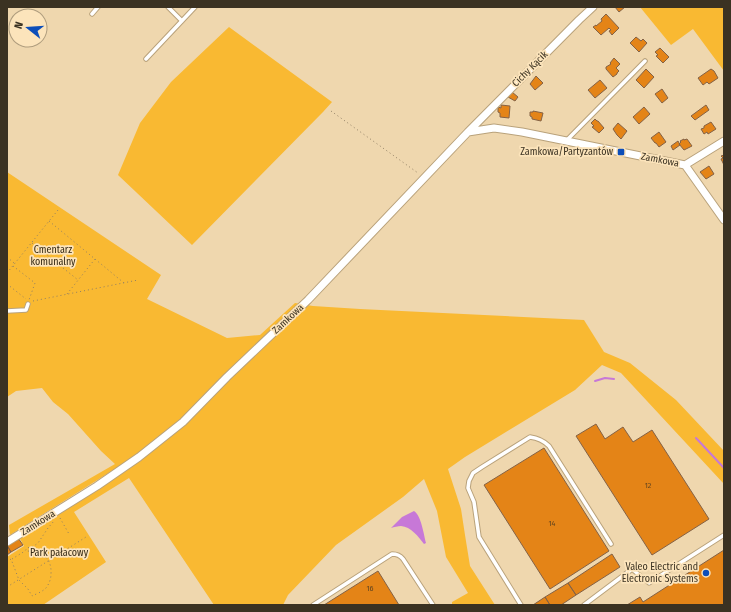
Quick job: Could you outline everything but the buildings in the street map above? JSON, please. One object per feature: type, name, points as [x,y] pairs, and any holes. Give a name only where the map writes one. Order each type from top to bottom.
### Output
[{"type":"street","name":"Cichy Kącik","points":[[468,132],[593,7]]},
{"type":"street","name":"Zamkowa","points":[[7,542],[97,486],[133,461],[183,422],[227,377],[308,300],[468,132],[494,128],[685,165],[724,141]]},
{"type":"street","points":[[685,165],[724,220]]},
{"type":"lane","points":[[92,14],[98,7]]},
{"type":"lane","points":[[168,7],[182,21]]},
{"type":"lane","points":[[146,59],[195,7]]},
{"type":"lane","points":[[567,141],[645,61]]},
{"type":"lane","points":[[7,311],[26,310],[28,303]]},
{"type":"lane","points":[[521,605],[479,537],[474,502],[468,488],[469,481],[473,473],[530,437],[542,440],[549,446],[611,544]]},
{"type":"lane","points":[[584,605],[632,570],[649,583],[724,536]]},
{"type":"lane","points":[[314,605],[392,554],[396,554],[404,559],[433,605]]},
{"type":"path","points":[[331,111],[424,177]]},
{"type":"path","points":[[7,273],[58,210]]},
{"type":"path","points":[[49,221],[124,283]]},
{"type":"path","points":[[32,243],[78,280]]},
{"type":"path","points":[[7,257],[15,264]]},
{"type":"path","points":[[66,294],[95,258]]},
{"type":"path","points":[[13,266],[34,283],[28,303]]},
{"type":"path","points":[[28,303],[138,280]]},
{"type":"path","points":[[7,284],[28,303]]},
{"type":"path","points":[[59,517],[69,534]]},
{"type":"path","points":[[7,562],[27,548],[38,543],[48,528],[55,521]]},
{"type":"path","points":[[7,587],[86,537]]},
{"type":"path","points":[[11,559],[19,580],[28,589],[32,596],[45,588],[51,579],[52,567],[43,555],[37,552],[24,551]]},
{"type":"green space","points":[[640,7],[724,7],[724,71],[693,29],[671,45]]},
{"type":"green space","points":[[229,27],[332,102],[192,245],[118,175],[140,123],[171,82]]},
{"type":"green space","points":[[7,172],[161,275],[147,299],[227,338],[260,335],[295,303],[313,306],[360,309],[584,320],[604,352],[630,363],[676,400],[724,451],[724,484],[621,373],[602,365],[575,390],[465,457],[448,469],[461,509],[470,566],[495,605],[452,605],[452,602],[468,593],[446,557],[437,511],[424,479],[403,497],[336,545],[288,595],[283,605],[214,605],[129,478],[74,512],[106,562],[43,605],[7,605],[7,557],[24,546],[19,537],[123,472],[118,467],[10,535],[9,525],[115,464],[101,451],[68,414],[53,402],[42,388],[16,391],[7,397]]},
{"type":"shaded area","points":[[414,511],[419,517],[422,526],[426,543],[424,544],[417,535],[408,528],[401,526],[391,528],[402,517]]},
{"type":"waterway","points":[[595,381],[605,378],[614,379]]},
{"type":"waterway","points":[[696,438],[724,468]]},
{"type":"place","name":"Zamkowa/Partyzantów","points":[[621,152]]},
{"type":"place","name":"Valeo Electric and Electronic Systems","points":[[706,573]]},
{"type":"park label","name":"Cmentarz komunalny","points":[[53,256]]},
{"type":"park label","name":"Park pałacowy","points":[[59,553]]}]
